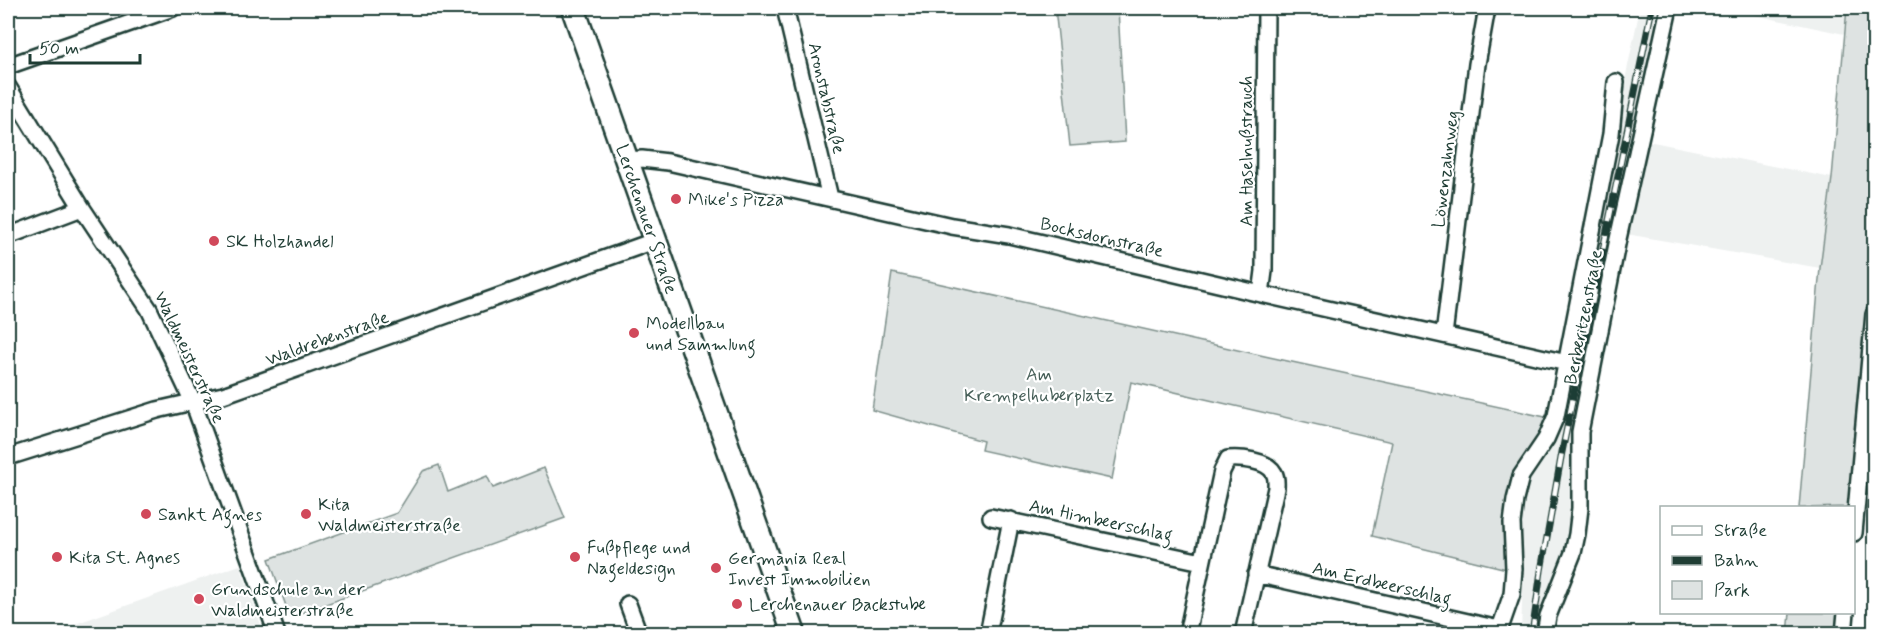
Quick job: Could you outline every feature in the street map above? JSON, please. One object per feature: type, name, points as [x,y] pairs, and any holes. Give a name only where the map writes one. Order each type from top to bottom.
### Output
[{"type":"main road","name":"Lerchenauer Straße","points":[[573,8],[794,633]]},
{"type":"street","points":[[8,66],[173,8]]},
{"type":"street","name":"Aronstabstraße","points":[[785,8],[830,198]]},
{"type":"street","name":"Am Haselnußstrauch","points":[[1261,294],[1264,271],[1266,8]]},
{"type":"street","name":"Löwenzahnweg","points":[[1444,335],[1487,8]]},
{"type":"street","name":"Berberitzenstraße","points":[[1545,633],[1548,616],[1574,553],[1580,508],[1580,432],[1618,239],[1669,8]]},
{"type":"street","name":"Berberitzenstraße","points":[[1498,631],[1512,594],[1514,569],[1512,524],[1521,476],[1546,439],[1557,416],[1611,134],[1616,82]]},
{"type":"street","name":"Waldmeisterstraße","points":[[8,87],[82,208],[148,309],[193,402],[278,633]]},
{"type":"street","name":"Bocksdornstraße","points":[[626,160],[668,162],[952,226],[1009,235],[1567,363]]},
{"type":"street","points":[[8,236],[82,208]]},
{"type":"street","name":"Waldrebenstraße","points":[[8,457],[157,410],[239,390],[654,241]]},
{"type":"street","points":[[1855,523],[1875,314]]},
{"type":"street","points":[[1187,633],[1221,471],[1228,459],[1237,458],[1269,466],[1276,476],[1276,488],[1243,633]]},
{"type":"street","name":"Am Himbeerschlag","points":[[991,517],[1202,562]]},
{"type":"street","points":[[988,633],[1011,520]]},
{"type":"street","name":"Am Erdbeerschlag","points":[[1256,574],[1498,631]]},
{"type":"street","points":[[628,604],[639,633]]},
{"type":"street","points":[[1844,633],[1846,614]]},
{"type":"shaded area","points":[[1640,8],[1660,8],[1633,138],[1832,178],[1820,268],[1615,232],[1575,429],[1574,534],[1542,633],[1521,633],[1523,573],[1511,570],[1523,476],[1552,436],[1598,228]]},
{"type":"shaded area","points":[[1721,8],[1847,8],[1844,34]]},
{"type":"shaded area","name":"Grundschule an der Waldmeisterstraße","points":[[240,565],[264,633],[50,633]]},
{"type":"green space","points":[[1055,8],[1118,8],[1125,142],[1070,146]]},
{"type":"green space","points":[[1847,8],[1874,8],[1874,249],[1851,506],[1799,506],[1820,268],[1832,178]]},
{"type":"green space","name":"Am Krempelhuberplatz","points":[[892,273],[1559,420],[1523,476],[1511,570],[1372,536],[1392,442],[1131,382],[1112,479],[981,450],[983,441],[872,410]]},
{"type":"green space","points":[[439,465],[448,492],[487,476],[493,488],[544,468],[565,518],[290,617],[269,559],[397,513],[423,471]]},
{"type":"green space","points":[[1790,614],[1841,614],[1839,633],[1788,634]]},
{"type":"railway","points":[[1532,634],[1562,452],[1652,8]]},
{"type":"place","name":"Mike's Pizza","points":[[676,199]]},
{"type":"place","name":"SK Holzhandel","points":[[214,241]]},
{"type":"place","name":"Modellbau und Sammlung","points":[[634,333]]},
{"type":"place","name":"Sankt Agnes","points":[[146,514]]},
{"type":"place","name":"Kita Waldmeisterstraße","points":[[306,514]]},
{"type":"place","name":"Kita St. Agnes","points":[[57,557]]},
{"type":"place","name":"Fußpflege und Nageldesign","points":[[575,557]]},
{"type":"place","name":"Germania Real Invest Immobilien","points":[[716,568]]},
{"type":"place","name":"Grundschule an der Waldmeisterstraße","points":[[199,599]]},
{"type":"place","name":"Lerchenauer Backstube","points":[[737,604]]}]
